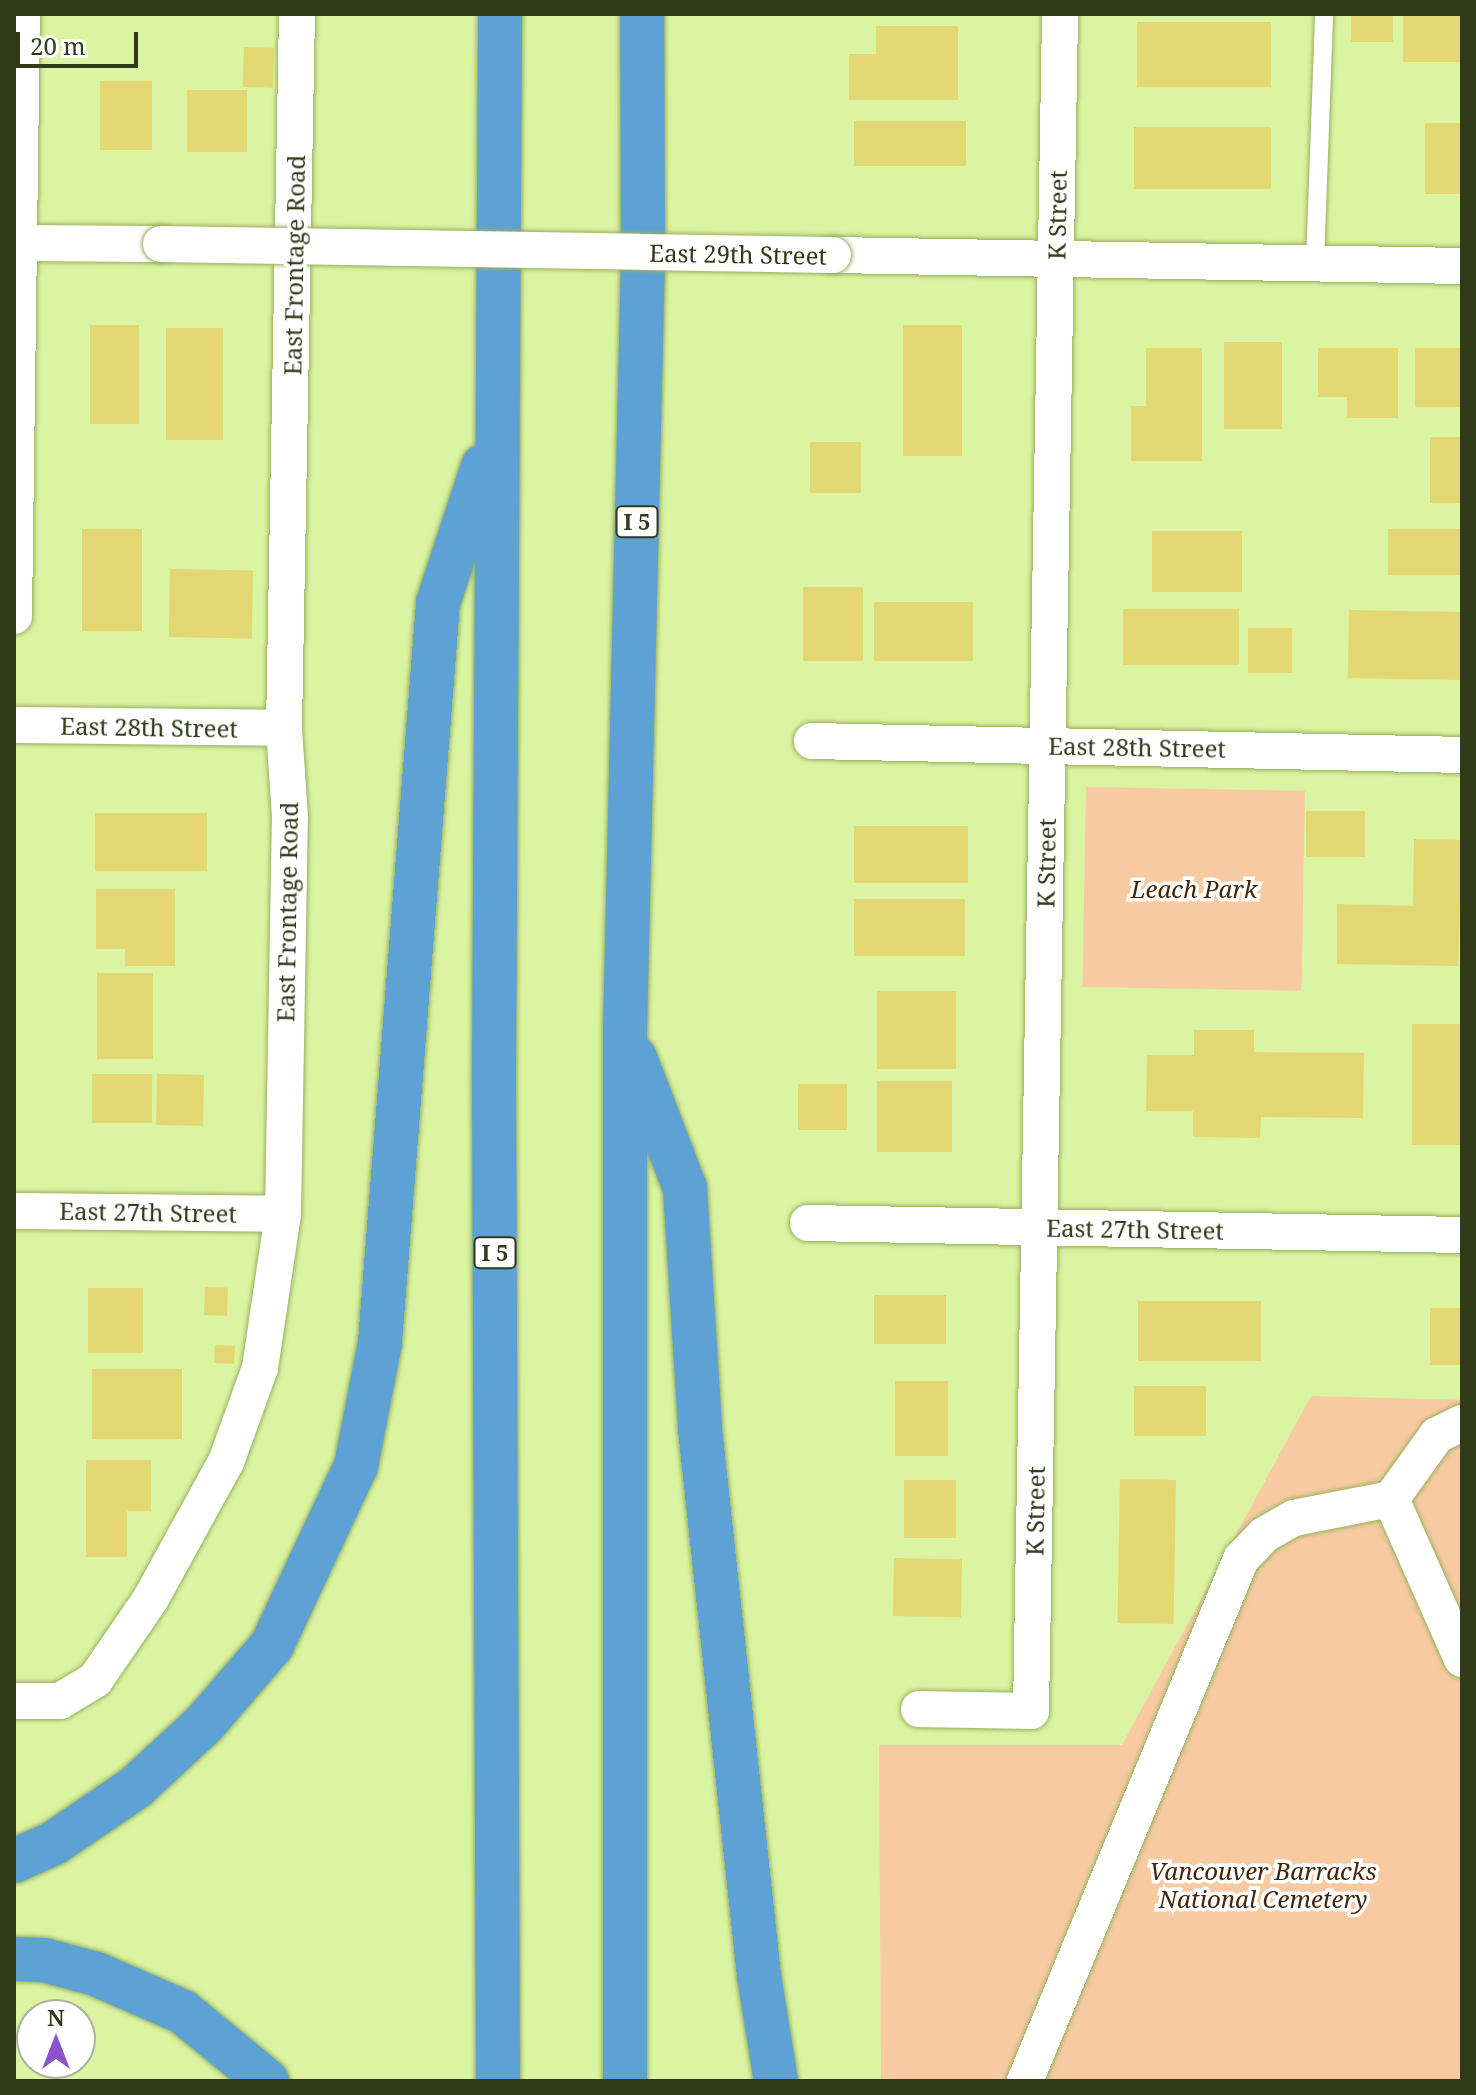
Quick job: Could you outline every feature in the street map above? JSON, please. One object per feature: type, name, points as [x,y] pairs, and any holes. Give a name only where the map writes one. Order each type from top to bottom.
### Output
[{"type":"highway","name":"I 5","points":[[498,2081],[496,426],[500,14]]},
{"type":"highway","name":"I 5","points":[[625,2081],[625,1031],[643,255],[642,14]]},
{"type":"highway","points":[[14,1861],[54,1843],[136,1787],[205,1723],[272,1645],[356,1466],[380,1342],[438,603],[496,426]]},
{"type":"highway","points":[[625,1031],[685,1188],[703,1460],[759,1976],[776,2081]]},
{"type":"highway","points":[[14,1959],[44,1960],[96,1974],[183,2012],[267,2081]]},
{"type":"street","points":[[14,616],[16,243],[22,14]]},
{"type":"street","name":"East Frontage Road","points":[[14,1701],[60,1701],[95,1680],[150,1600],[226,1462],[260,1368],[283,1214],[290,817],[284,728],[297,14]]},
{"type":"street","name":"K Street","points":[[919,1709],[1031,1711],[1060,14]]},
{"type":"street","name":"East 29th Street","points":[[16,243],[1462,266]]},
{"type":"street","name":"East 28th Street","points":[[14,725],[284,728]]},
{"type":"street","name":"East 28th Street","points":[[812,741],[1462,755]]},
{"type":"street","name":"East 27th Street","points":[[14,1211],[283,1214]]},
{"type":"street","name":"East 27th Street","points":[[808,1223],[1462,1235]]},
{"type":"street","points":[[1025,2081],[1241,1559],[1264,1535],[1294,1518],[1391,1499],[1437,1435],[1462,1423]]},
{"type":"street","points":[[1391,1499],[1462,1659]]},
{"type":"lane","points":[[1315,263],[1324,14]]},
{"type":"green space","name":"Leach Park","points":[[1086,787],[1305,791],[1301,991],[1083,987]]},
{"type":"green space","name":"Vancouver Barracks National Cemetery","points":[[1311,1396],[1462,1400],[1462,2081],[881,2081],[879,1745],[1122,1745]]},
{"type":"building","points":[[1351,14],[1393,14],[1393,42],[1351,42]]},
{"type":"building","points":[[1403,14],[1462,14],[1462,62],[1403,62]]},
{"type":"building","points":[[1137,22],[1271,22],[1271,87],[1137,87]]},
{"type":"building","points":[[876,26],[958,26],[958,100],[849,100],[849,54],[876,54]]},
{"type":"building","points":[[244,47],[274,48],[273,88],[243,87]]},
{"type":"building","points":[[100,81],[152,81],[152,150],[100,150]]},
{"type":"building","points":[[187,90],[247,90],[247,152],[187,152]]},
{"type":"building","points":[[854,121],[966,121],[966,166],[854,166]]},
{"type":"building","points":[[1425,123],[1462,123],[1462,194],[1425,194]]},
{"type":"building","points":[[1134,127],[1271,127],[1271,189],[1134,189]]},
{"type":"building","points":[[90,325],[139,325],[139,424],[90,424]]},
{"type":"building","points":[[903,325],[962,325],[962,456],[903,456]]},
{"type":"building","points":[[166,328],[223,328],[223,440],[166,440]]},
{"type":"building","points":[[1224,342],[1282,342],[1282,429],[1224,429]]},
{"type":"building","points":[[1146,348],[1202,348],[1202,461],[1131,461],[1131,406],[1146,406]]},
{"type":"building","points":[[1318,348],[1398,348],[1398,418],[1347,418],[1347,397],[1318,397]]},
{"type":"building","points":[[1415,348],[1462,348],[1462,407],[1415,407]]},
{"type":"building","points":[[1430,437],[1462,437],[1462,503],[1430,503]]},
{"type":"building","points":[[810,442],[861,442],[861,493],[810,493]]},
{"type":"building","points":[[82,529],[142,529],[142,631],[82,631]]},
{"type":"building","points":[[1388,529],[1462,529],[1462,575],[1388,575]]},
{"type":"building","points":[[1152,531],[1242,531],[1242,592],[1152,592]]},
{"type":"building","points":[[170,569],[253,570],[252,638],[169,637]]},
{"type":"building","points":[[803,587],[863,587],[863,661],[803,661]]},
{"type":"building","points":[[874,602],[973,602],[973,661],[874,661]]},
{"type":"building","points":[[1123,609],[1239,609],[1239,665],[1123,665]]},
{"type":"building","points":[[1349,610],[1462,612],[1461,680],[1348,678]]},
{"type":"building","points":[[1248,628],[1292,628],[1292,673],[1248,673]]},
{"type":"building","points":[[1306,811],[1365,811],[1365,857],[1306,857]]},
{"type":"building","points":[[95,813],[207,813],[207,871],[95,871]]},
{"type":"building","points":[[854,826],[968,826],[968,883],[854,883]]},
{"type":"building","points":[[1414,839],[1462,840],[1458,966],[1337,964],[1337,904],[1413,906]]},
{"type":"building","points":[[96,889],[175,889],[175,966],[125,966],[125,949],[96,949]]},
{"type":"building","points":[[854,899],[965,899],[965,956],[854,956]]},
{"type":"building","points":[[97,973],[153,973],[153,1059],[97,1059]]},
{"type":"building","points":[[877,991],[956,991],[956,1069],[877,1069]]},
{"type":"building","points":[[1412,1024],[1462,1024],[1462,1145],[1412,1145]]},
{"type":"building","points":[[1194,1030],[1254,1030],[1254,1052],[1364,1053],[1363,1118],[1261,1117],[1260,1138],[1193,1137],[1193,1111],[1146,1111],[1147,1055],[1194,1055]]},
{"type":"building","points":[[92,1074],[152,1074],[152,1123],[92,1123]]},
{"type":"building","points":[[157,1074],[204,1075],[203,1126],[156,1125]]},
{"type":"building","points":[[877,1081],[952,1081],[952,1152],[877,1152]]},
{"type":"building","points":[[798,1084],[847,1084],[847,1130],[798,1130]]},
{"type":"building","points":[[205,1287],[228,1288],[227,1316],[204,1315]]},
{"type":"building","points":[[88,1288],[143,1288],[143,1353],[88,1353]]},
{"type":"building","points":[[874,1295],[946,1295],[946,1344],[874,1344]]},
{"type":"building","points":[[1138,1301],[1261,1301],[1261,1361],[1138,1361]]},
{"type":"building","points":[[1430,1308],[1462,1308],[1462,1365],[1430,1365]]},
{"type":"building","points":[[215,1345],[235,1346],[234,1364],[214,1363]]},
{"type":"building","points":[[92,1369],[182,1369],[182,1439],[92,1439]]},
{"type":"building","points":[[895,1381],[948,1381],[948,1456],[895,1456]]},
{"type":"building","points":[[1134,1386],[1206,1386],[1206,1436],[1134,1436]]},
{"type":"building","points":[[86,1460],[151,1460],[151,1511],[127,1511],[127,1557],[86,1557]]},
{"type":"building","points":[[1120,1479],[1176,1480],[1173,1624],[1117,1623]]},
{"type":"building","points":[[904,1480],[956,1480],[956,1538],[904,1538]]},
{"type":"building","points":[[894,1558],[962,1559],[961,1617],[893,1616]]}]
